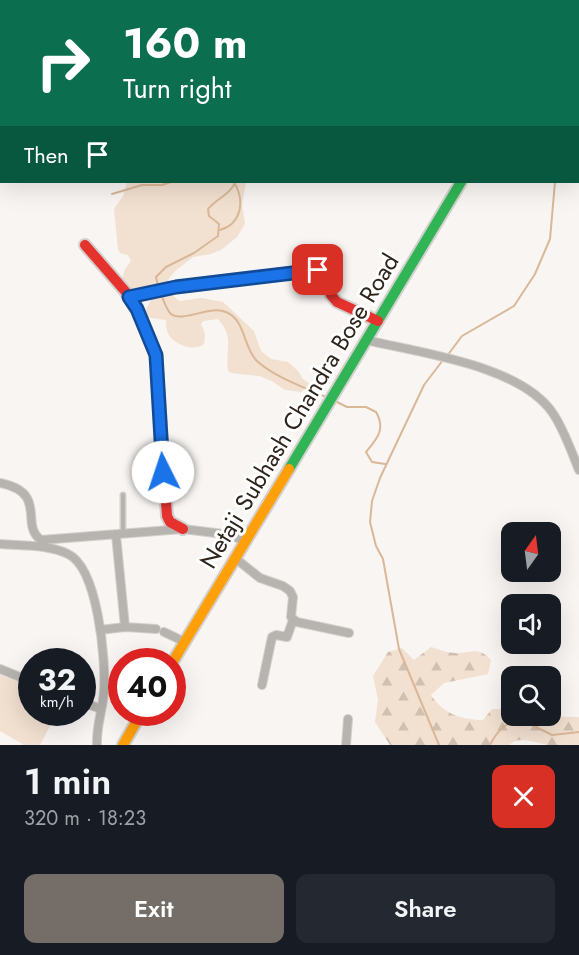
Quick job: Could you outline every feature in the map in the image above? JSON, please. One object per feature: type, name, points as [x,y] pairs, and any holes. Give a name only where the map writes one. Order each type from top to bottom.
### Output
[{"type":"street","name":"Netaji Subhash Chandra Bose Road","points":[[181,648],[460,183]]},
{"type":"street","points":[[85,245],[111,273],[137,309],[156,355],[167,530]]},
{"type":"street","points":[[129,297],[160,289],[318,270],[325,276],[331,295],[338,302],[378,321]]},
{"type":"street","points":[[366,340],[462,363],[512,379],[545,402],[554,414],[579,470]]},
{"type":"street","points":[[0,483],[18,488],[28,498],[36,535],[39,539],[183,529],[232,535],[245,542]]},
{"type":"street","points":[[166,516],[170,522],[183,529]]},
{"type":"street","points":[[119,535],[125,627]]},
{"type":"street","points":[[0,544],[61,551],[75,558],[88,578],[105,659],[104,693],[96,731],[97,745]]},
{"type":"street","points":[[235,558],[260,578],[283,586],[290,591],[293,597],[291,611],[293,620],[287,637],[276,635],[272,637],[262,685]]},
{"type":"street","points":[[293,620],[304,625],[349,633]]},
{"type":"street","points":[[100,630],[125,627],[160,630],[185,642]]},
{"type":"street","points":[[0,669],[18,676]]},
{"type":"street","points":[[96,707],[101,709]]},
{"type":"street","points":[[346,745],[348,719]]},
{"type":"street","points":[[123,745],[134,726]]},
{"type":"lane","points":[[119,535],[123,495]]},
{"type":"green space","points":[[127,183],[246,183],[242,204],[245,224],[237,237],[221,250],[193,257],[175,271],[168,280],[170,293],[179,301],[202,298],[223,302],[254,331],[261,351],[271,359],[288,362],[310,384],[301,392],[285,390],[259,376],[228,371],[228,338],[218,319],[203,321],[201,324],[205,334],[204,344],[190,347],[172,339],[167,331],[166,320],[144,317],[151,300],[133,290],[122,280],[125,269],[131,261],[128,255],[120,253],[118,249],[114,209],[123,196]]},
{"type":"green space","points":[[431,647],[452,653],[478,651],[486,655],[491,660],[488,674],[444,683],[431,695],[441,707],[454,715],[475,720],[483,720],[492,709],[501,709],[501,726],[561,726],[561,717],[579,717],[579,745],[550,745],[518,740],[509,745],[390,745],[375,722],[378,700],[373,676],[388,652],[402,648],[414,660]]},
{"type":"green space","points":[[0,675],[18,682],[18,726],[50,726],[40,745],[24,745],[0,731]]},
{"type":"waterway","points":[[112,194],[142,185],[168,183]]},
{"type":"waterway","points":[[158,286],[156,277],[166,267],[194,253],[218,236],[219,224],[209,216],[208,209],[231,189],[234,183]]},
{"type":"waterway","points":[[447,356],[462,336],[514,306],[535,274],[550,239],[555,183]]},
{"type":"waterway","points":[[220,230],[233,223],[239,212],[240,198],[235,184]]},
{"type":"waterway","points":[[161,294],[168,310],[176,316],[219,310],[226,312],[237,321],[252,355],[264,367],[328,398]]},
{"type":"waterway","points":[[439,745],[399,649],[383,559],[376,546],[370,522],[372,501],[380,478],[424,385],[443,360]]},
{"type":"waterway","points":[[333,400],[347,407],[366,407],[376,412],[380,424],[379,434],[366,452],[372,462],[385,464]]},
{"type":"waterway","points":[[490,745],[501,729],[518,718],[552,735],[579,732]]},
{"type":"traffic: fast","points":[[289,469],[460,183]]},
{"type":"traffic: slow","points":[[181,648],[289,469]]},
{"type":"traffic: slow","points":[[123,745],[134,726]]},
{"type":"traffic: jam","points":[[85,245],[125,291],[137,309],[156,355],[167,516],[170,522],[183,529]]},
{"type":"traffic: jam","points":[[129,297],[176,287],[315,270],[324,274],[331,295],[337,302],[378,321]]},
{"type":"route","points":[[163,472],[156,355],[137,309],[129,297],[155,290],[318,270]]}]
